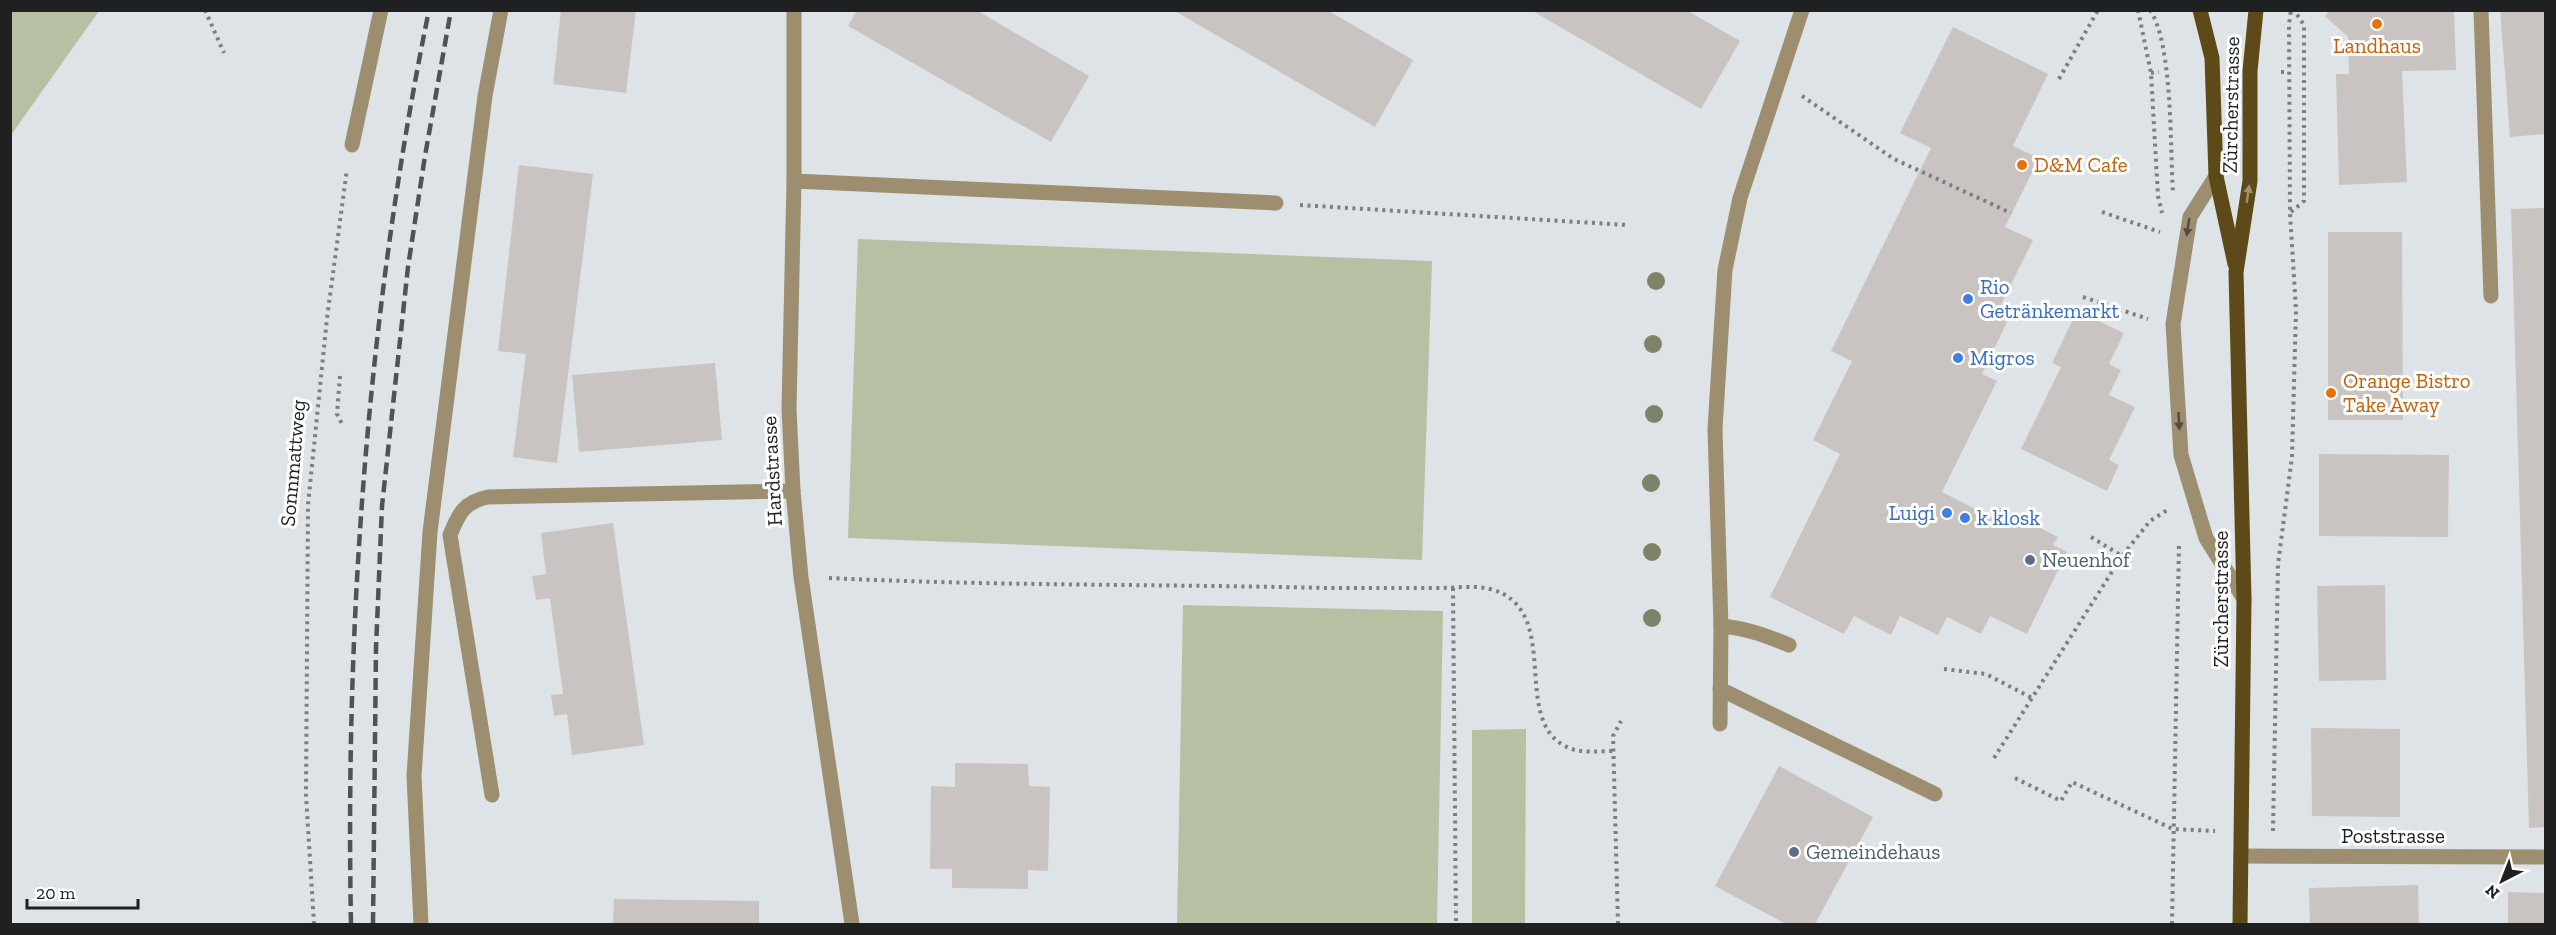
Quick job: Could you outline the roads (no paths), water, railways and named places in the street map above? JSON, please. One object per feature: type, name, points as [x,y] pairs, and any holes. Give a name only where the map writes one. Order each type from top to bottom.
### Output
[{"type":"main road","name":"Zürcherstrasse","points":[[2200,10],[2212,58],[2216,176],[2236,272]]},
{"type":"main road","name":"Zürcherstrasse","points":[[2240,924],[2244,598],[2236,272],[2250,181],[2250,62],[2256,10]]},
{"type":"street","points":[[352,145],[381,10]]},
{"type":"street","points":[[421,924],[414,776],[430,532],[483,108],[501,10]]},
{"type":"street","name":"Hardstrasse","points":[[795,10],[789,409],[793,490],[801,577],[852,924]]},
{"type":"street","points":[[1720,724],[1721,626],[1715,429],[1725,270],[1740,198],[1802,10]]},
{"type":"street","points":[[2481,10],[2491,296]]},
{"type":"street","points":[[2216,176],[2190,217],[2173,324],[2181,455],[2206,538],[2244,598]]},
{"type":"street","points":[[794,181],[1276,203]]},
{"type":"street","points":[[492,795],[450,535],[457,518],[472,500],[488,497],[793,490]]},
{"type":"street","points":[[1721,626],[1738,627],[1789,645]]},
{"type":"street","points":[[1720,689],[1935,794]]},
{"type":"street","name":"Poststrasse","points":[[2241,855],[2546,857]]},
{"type":"railway","points":[[351,924],[352,696],[365,465],[390,236],[429,10]]},
{"type":"railway","points":[[373,924],[376,648],[382,506],[408,267],[451,10]]},
{"type":"place","name":"Landhaus","points":[[2377,24]]},
{"type":"place","name":"D&M Cafe","points":[[2022,165]]},
{"type":"place","name":"Rio Getränkemarkt","points":[[1968,299]]},
{"type":"place","name":"Migros","points":[[1958,358]]},
{"type":"place","name":"Orange Bistro Take Away","points":[[2331,393]]},
{"type":"place","name":"Luigi","points":[[1947,513]]},
{"type":"place","name":"k klosk","points":[[1965,518]]},
{"type":"place","name":"Neuenhof","points":[[2030,560]]},
{"type":"place","name":"Gemeindehaus","points":[[1794,852]]}]
